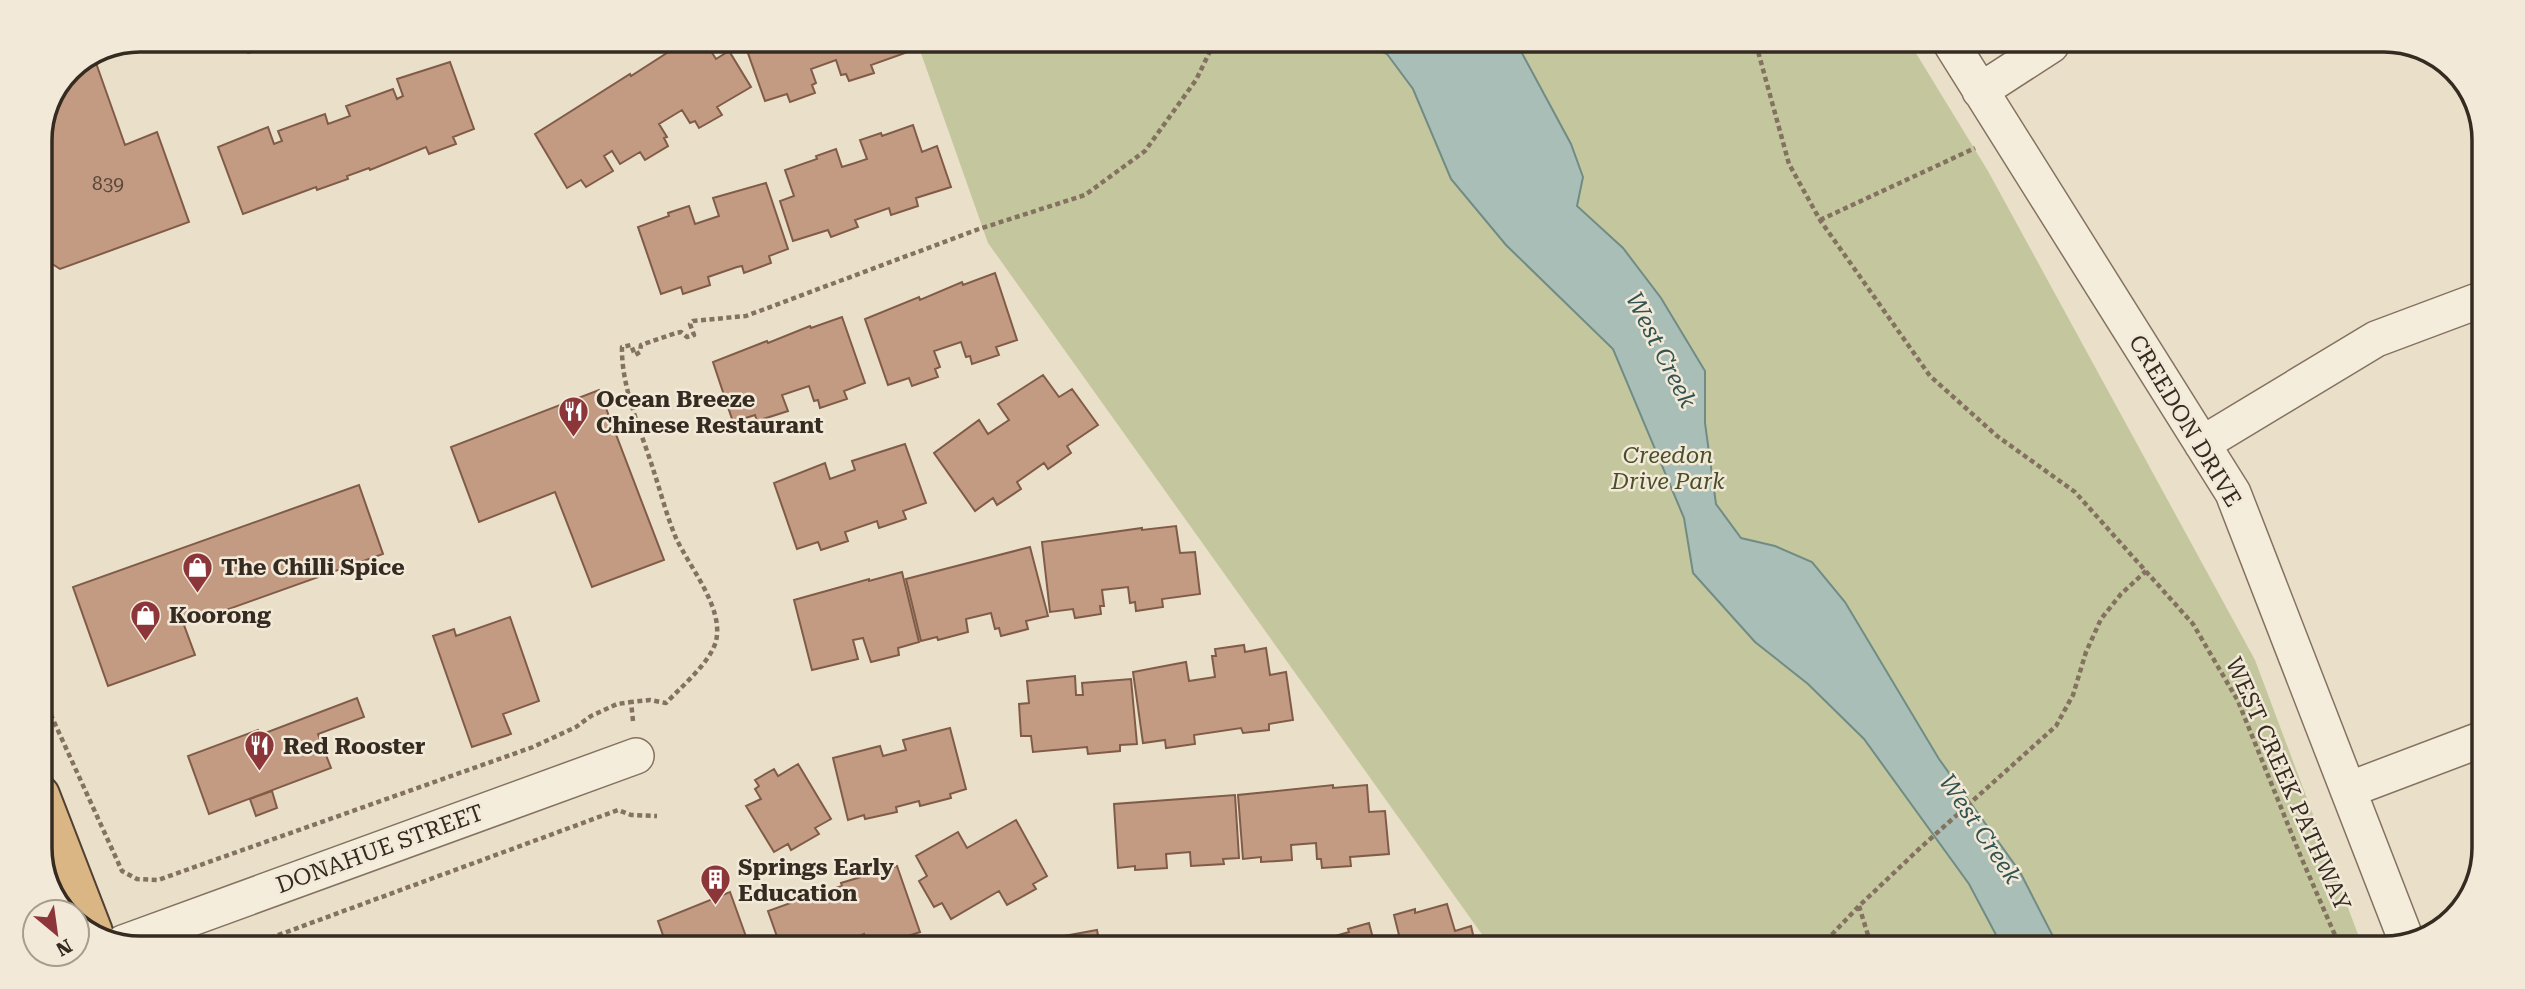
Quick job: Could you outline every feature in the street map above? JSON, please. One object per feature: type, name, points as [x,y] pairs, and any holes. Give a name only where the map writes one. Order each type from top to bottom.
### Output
[{"type":"highway","points":[[53,829],[88,919]]},
{"type":"street","name":"CREEDON DRIVE","points":[[1956,52],[2233,493],[2404,934]]},
{"type":"street","points":[[1980,91],[2040,52]]},
{"type":"street","points":[[2202,444],[2376,339],[2472,303]]},
{"type":"street","points":[[2348,790],[2472,743]]},
{"type":"street","name":"DONAHUE STREET","points":[[143,936],[636,756]]},
{"type":"path","points":[[53,719],[122,871],[136,880],[158,880],[533,747],[617,704],[649,700],[666,703],[705,662],[716,641],[717,625],[714,609],[676,537],[631,402],[622,347],[631,345],[635,355],[640,352],[640,345],[681,332],[687,337],[694,335],[690,324],[693,321],[746,316],[979,229],[1085,195],[1145,151],[1196,80],[1210,52]]},
{"type":"path","name":"WEST CREEK PATHWAY","points":[[1758,52],[1789,164],[1820,220],[1930,376],[1997,436],[2075,492],[2193,624],[2238,701],[2335,936]]},
{"type":"path","points":[[1820,220],[2006,133]]},
{"type":"path","points":[[1830,936],[1919,849],[2056,726],[2073,695],[2086,652],[2101,619],[2121,594],[2146,571]]},
{"type":"path","points":[[631,702],[636,756]]},
{"type":"path","points":[[276,936],[618,810],[632,816],[657,816]]},
{"type":"path","points":[[1859,906],[1869,936]]},
{"type":"green space","name":"Creedon Drive Park","points":[[921,52],[1915,52],[1988,171],[2255,660],[2359,936],[1483,936],[988,243]]},
{"type":"water","name":"West Creek","points":[[1383,52],[1521,52],[1571,144],[1583,177],[1577,206],[1623,248],[1661,298],[1705,371],[1705,423],[1716,504],[1741,538],[1775,546],[1812,562],[1845,602],[1939,759],[2020,872],[2053,936],[1997,936],[1969,884],[1864,739],[1808,684],[1755,642],[1693,573],[1684,518],[1613,349],[1506,245],[1451,179],[1413,89],[1387,54]]},
{"type":"building","points":[[668,52],[711,52],[716,59],[730,52],[751,87],[717,107],[722,115],[699,128],[695,121],[690,123],[682,110],[659,124],[667,137],[664,138],[668,146],[645,160],[640,152],[620,164],[612,151],[604,156],[613,171],[586,187],[581,180],[567,188],[535,134],[630,74],[631,76]]},
{"type":"building","points":[[748,52],[908,52],[871,65],[874,73],[849,81],[846,74],[841,75],[836,60],[811,69],[816,83],[812,85],[815,93],[790,102],[787,94],[765,101]]},
{"type":"building","points":[[450,62],[474,129],[453,137],[456,144],[429,154],[426,147],[370,170],[369,168],[347,176],[348,179],[317,190],[316,187],[243,214],[218,147],[268,127],[274,144],[282,141],[278,131],[325,114],[328,124],[350,116],[346,106],[393,89],[397,99],[403,96],[397,79]]},
{"type":"building","points":[[97,65],[125,145],[157,132],[189,222],[60,269],[52,264],[54,124],[67,92],[78,78]]},
{"type":"building","points":[[913,125],[922,152],[937,146],[951,187],[916,198],[918,206],[891,215],[889,208],[855,220],[858,227],[831,237],[828,230],[793,241],[780,201],[794,196],[785,170],[836,149],[842,167],[867,159],[860,140],[881,133],[882,136]]},
{"type":"building","points":[[766,183],[788,249],[769,256],[771,263],[744,273],[742,266],[737,267],[708,277],[710,285],[683,294],[681,287],[661,294],[638,227],[689,206],[695,224],[719,216],[713,198]]},
{"type":"building","points":[[995,273],[1017,340],[996,347],[999,355],[972,364],[970,356],[966,357],[961,342],[934,351],[940,367],[935,369],[938,377],[912,386],[909,378],[888,385],[865,319],[919,297],[920,300],[962,282],[963,285]]},
{"type":"building","points":[[842,317],[865,383],[844,391],[847,399],[820,408],[818,400],[814,401],[809,386],[782,395],[788,411],[757,421],[755,415],[733,422],[713,362]]},
{"type":"building","points":[[1043,375],[1059,397],[1072,389],[1098,425],[1067,446],[1071,453],[1048,469],[1044,463],[1017,482],[1021,489],[997,505],[993,498],[975,511],[934,453],[979,420],[988,434],[1009,420],[998,404]]},
{"type":"building","points":[[599,390],[664,560],[592,587],[555,492],[479,522],[451,447]]},
{"type":"building","points":[[905,444],[926,503],[903,511],[906,519],[879,528],[877,521],[845,532],[848,541],[821,550],[818,542],[797,549],[774,483],[825,463],[830,479],[855,470],[852,461]]},
{"type":"building","points":[[359,485],[383,554],[184,625],[195,655],[108,686],[73,587]]},
{"type":"building","points":[[1176,526],[1180,553],[1195,552],[1200,594],[1162,599],[1163,607],[1136,611],[1135,602],[1130,603],[1128,587],[1102,590],[1104,606],[1100,606],[1101,614],[1075,618],[1073,609],[1050,612],[1042,542]]},
{"type":"building","points":[[1030,547],[1048,616],[1026,621],[1028,629],[1001,636],[999,628],[995,629],[991,613],[966,619],[968,632],[938,640],[937,637],[921,641],[906,579]]},
{"type":"building","points":[[902,572],[919,642],[898,648],[899,655],[871,662],[863,638],[853,640],[858,659],[812,670],[794,600]]},
{"type":"building","points":[[510,617],[539,701],[503,714],[511,734],[472,747],[433,636],[454,629],[456,636]]},
{"type":"building","points":[[1244,645],[1245,652],[1266,648],[1270,675],[1286,672],[1293,720],[1269,724],[1269,730],[1243,733],[1241,728],[1194,735],[1195,744],[1166,748],[1165,740],[1143,743],[1133,672],[1186,662],[1189,681],[1215,677],[1212,656],[1216,656],[1215,649]]},
{"type":"building","points":[[1075,676],[1076,695],[1083,695],[1082,683],[1131,679],[1137,744],[1120,745],[1120,751],[1088,754],[1087,747],[1033,752],[1031,736],[1021,736],[1019,704],[1029,703],[1027,681]]},
{"type":"building","points":[[357,698],[364,717],[318,734],[331,768],[209,814],[188,756],[258,730],[260,735]]},
{"type":"building","points":[[950,728],[966,789],[950,794],[951,798],[920,806],[919,801],[896,807],[897,812],[865,819],[864,815],[848,820],[833,758],[880,746],[883,756],[906,750],[903,740]]},
{"type":"building","points":[[798,764],[831,819],[815,828],[819,834],[791,850],[788,844],[774,852],[746,806],[761,799],[755,789],[759,786],[755,780],[774,769],[778,776]]},
{"type":"building","points":[[1333,785],[1333,788],[1367,785],[1369,812],[1385,811],[1389,854],[1350,857],[1351,866],[1322,868],[1321,859],[1317,859],[1316,843],[1291,845],[1292,860],[1261,862],[1261,857],[1243,859],[1238,795]]},
{"type":"building","points":[[272,791],[277,808],[256,816],[250,799]]},
{"type":"building","points":[[1235,795],[1239,858],[1223,859],[1224,864],[1191,866],[1190,852],[1166,854],[1167,868],[1118,868],[1114,804]]},
{"type":"building","points":[[1016,820],[1047,876],[1033,884],[1036,889],[1007,905],[999,891],[951,919],[942,903],[934,907],[919,881],[927,876],[916,856],[958,832],[967,848]]},
{"type":"building","points":[[897,866],[920,932],[908,936],[777,936],[768,911],[799,900],[798,898],[842,886],[841,883]]},
{"type":"building","name":"Springs Early Education","points":[[730,892],[746,936],[663,936],[658,921]]},
{"type":"building","points":[[1447,904],[1455,931],[1471,926],[1473,936],[1395,936],[1399,935],[1394,915],[1415,909],[1415,913]]},
{"type":"building","points":[[1369,923],[1372,936],[1335,936],[1349,932],[1348,929]]},
{"type":"building","points":[[1097,930],[1098,936],[1064,936]]},
{"type":"place","name":"Ocean Breeze Chinese Restaurant","points":[[573,439]]},
{"type":"place","name":"The Chilli Spice","points":[[198,594]]},
{"type":"place","name":"Koorong","points":[[146,642]]},
{"type":"place","name":"Red Rooster","points":[[260,773]]},
{"type":"place","name":"Springs Early Education","points":[[715,907]]}]
